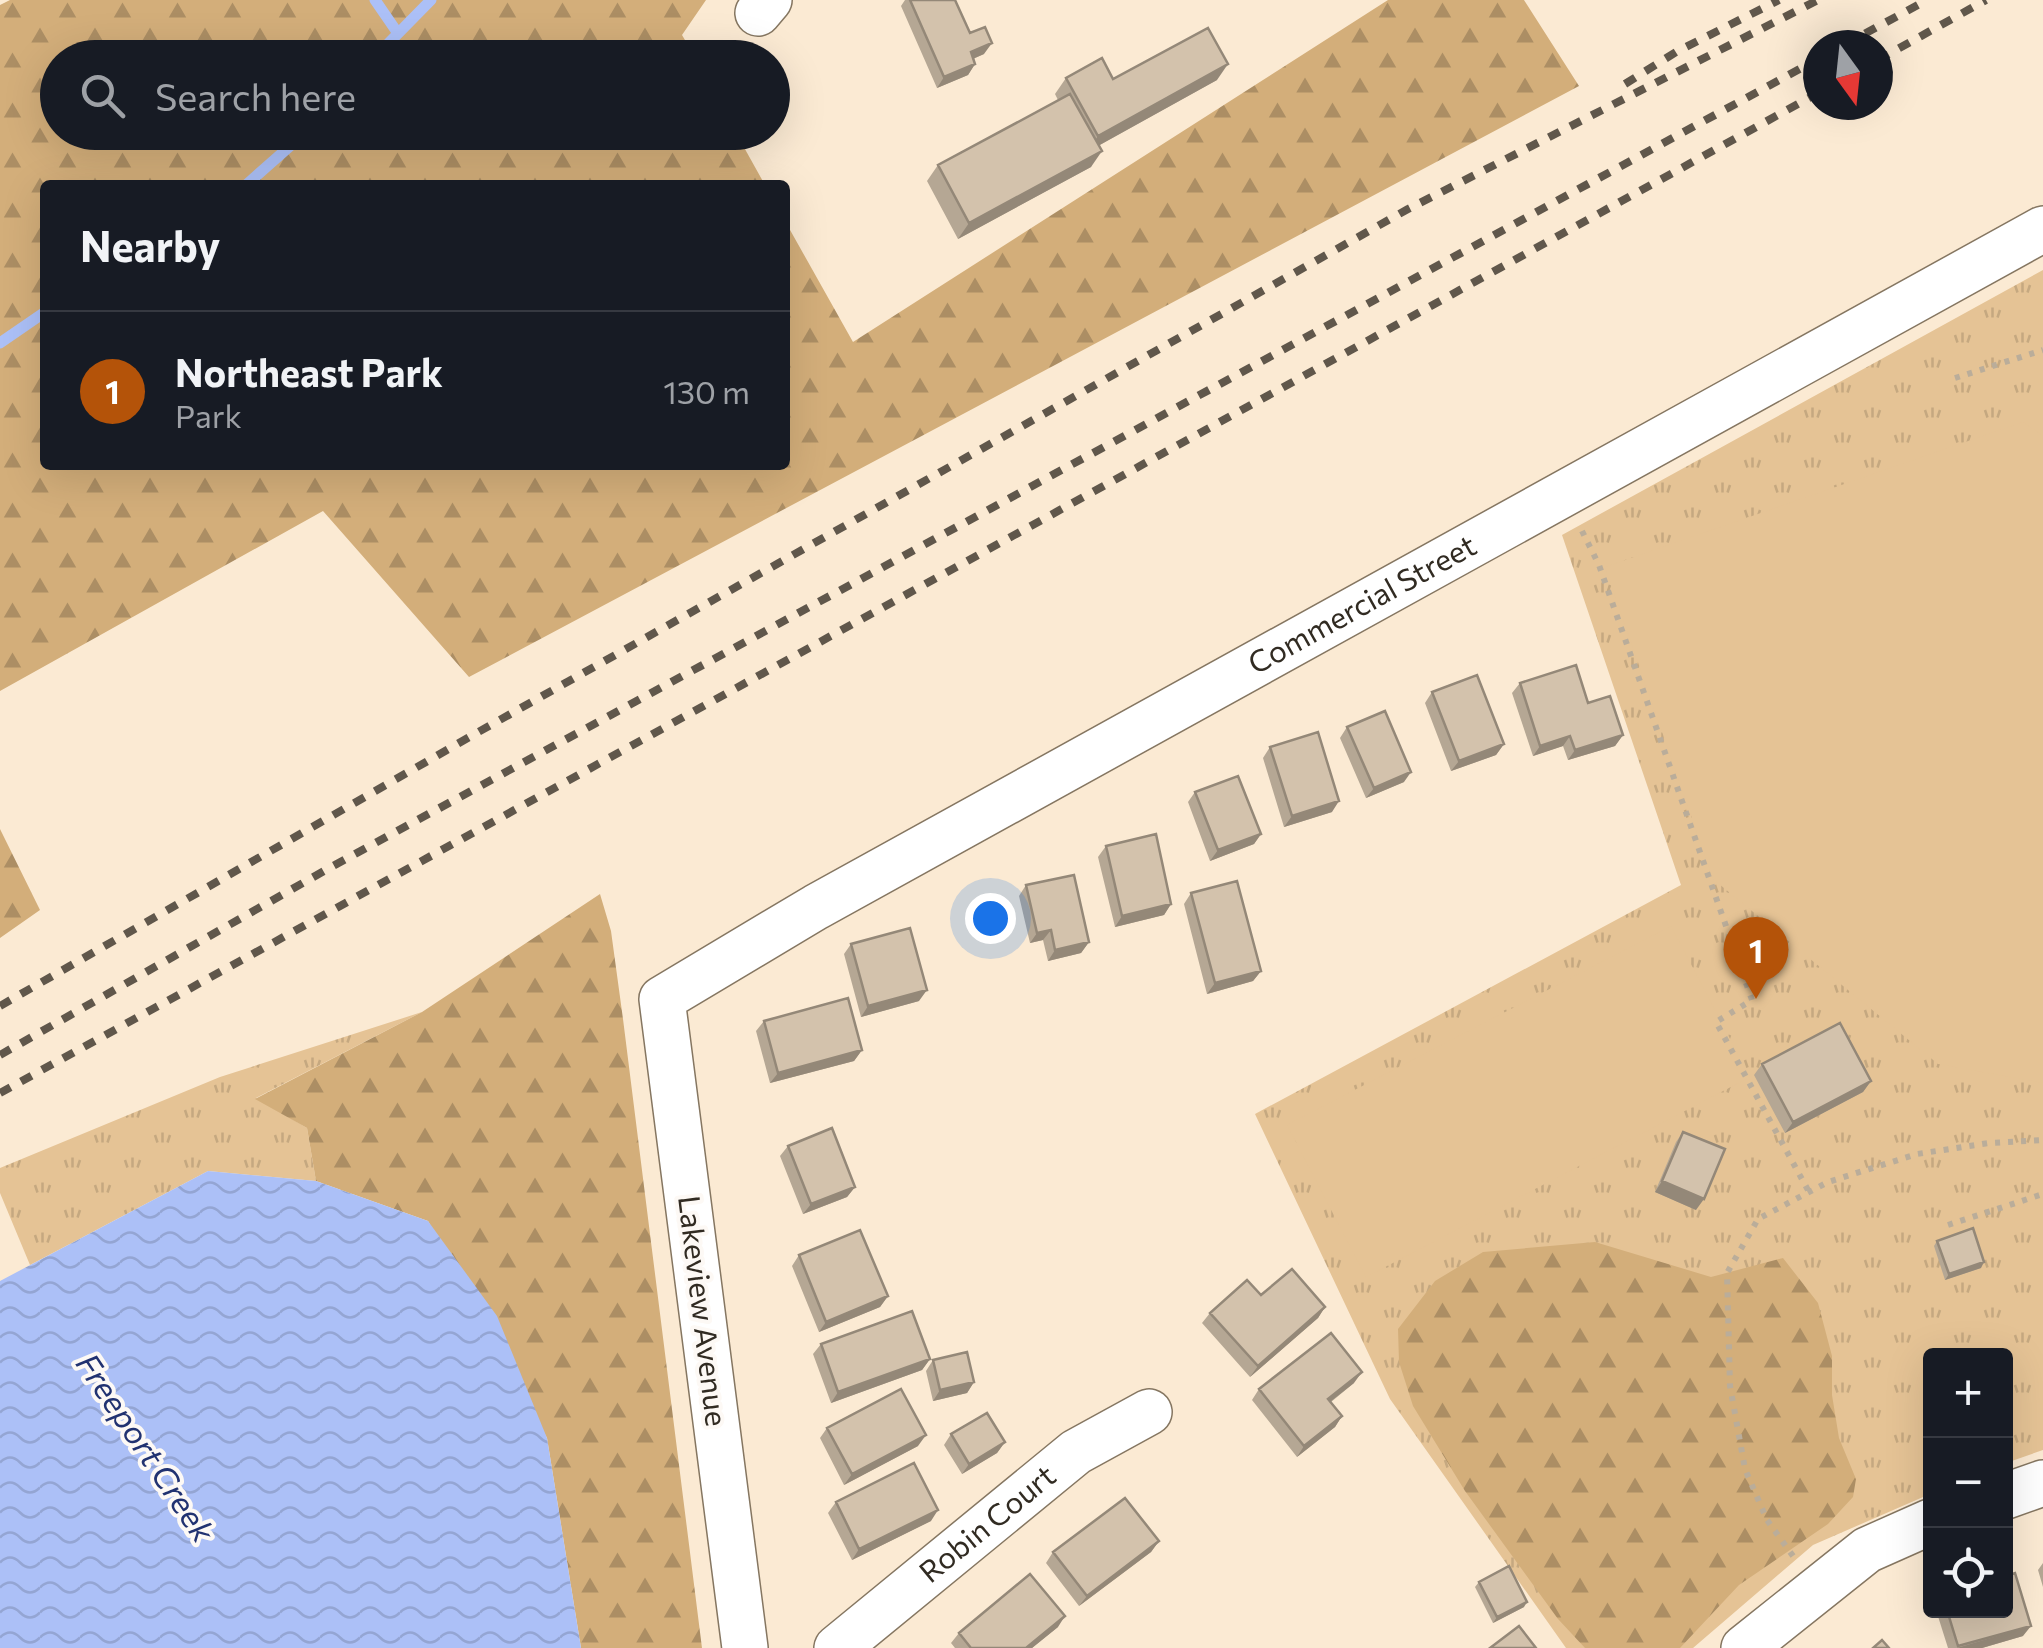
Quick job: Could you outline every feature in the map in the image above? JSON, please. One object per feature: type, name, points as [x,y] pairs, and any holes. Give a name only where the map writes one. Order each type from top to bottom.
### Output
[{"type":"street","name":"Commercial Street","points":[[684,986],[816,907],[2043,229]]},
{"type":"street","name":"Lakeview Avenue","points":[[684,986],[662,999],[745,1648]]},
{"type":"street","name":"Robin Court","points":[[837,1648],[1076,1452],[1149,1412]]},
{"type":"street","points":[[2013,1494],[2043,1483]]},
{"type":"street","points":[[1744,1648],[1867,1550],[1923,1525]]},
{"type":"path","points":[[1955,378],[2043,350]]},
{"type":"path","points":[[1563,494],[1600,565],[1752,1000],[1716,1022],[1809,1192]]},
{"type":"path","points":[[1816,1590],[1768,1520],[1745,1470],[1730,1386],[1727,1273],[1758,1219],[1828,1182],[1917,1154],[2043,1140]]},
{"type":"path","points":[[1948,1225],[2043,1194]]},
{"type":"green space","points":[[10,0],[706,0],[682,35],[685,40],[40,40],[40,150],[745,150],[762,180],[40,180],[40,470],[790,470],[790,230],[853,342],[1388,0],[1524,0],[1579,86],[469,677],[323,511],[0,691],[0,5]]},
{"type":"green space","points":[[2043,270],[2043,1450],[2013,1461],[2013,1348],[1923,1348],[1923,1497],[1813,1545],[1693,1648],[1566,1648],[1390,1399],[1255,1114],[1681,885],[1562,535]]},
{"type":"green space","points":[[2023,422],[2043,436],[2043,1083],[1938,1064],[1713,879],[1605,567]]},
{"type":"green space","points":[[0,829],[40,910],[0,938]]},
{"type":"green space","points":[[600,894],[611,931],[623,1019],[702,1648],[581,1648],[547,1438],[428,1221],[316,1181],[307,1128],[255,1099],[422,1012]]},
{"type":"green space","points":[[1671,926],[1750,1077],[1366,1277],[1287,1125]]},
{"type":"green space","points":[[422,1012],[256,1098],[307,1128],[316,1181],[208,1171],[30,1265],[0,1193],[0,1168],[220,1077]]},
{"type":"green space","points":[[1595,1242],[1711,1277],[1783,1258],[1818,1303],[1832,1356],[1832,1395],[1839,1438],[1856,1479],[1853,1497],[1828,1524],[1739,1585],[1680,1648],[1585,1648],[1558,1619],[1465,1491],[1413,1406],[1399,1362],[1398,1329],[1435,1281],[1483,1252]]},
{"type":"water","points":[[208,1171],[316,1181],[428,1221],[497,1316],[547,1438],[581,1648],[0,1648],[0,1281]]},
{"type":"building","points":[[910,0],[955,0],[970,33],[985,27],[992,43],[971,52],[975,64],[944,77]]},
{"type":"building","points":[[1208,28],[1228,64],[1098,136],[1066,78],[1102,58],[1113,79]]},
{"type":"building","points":[[1070,94],[1102,151],[969,223],[938,165]]},
{"type":"building","points":[[1576,665],[1588,703],[1610,696],[1623,735],[1575,750],[1570,736],[1540,746],[1520,683]]},
{"type":"building","points":[[1477,675],[1504,744],[1459,761],[1432,692]]},
{"type":"building","points":[[1385,711],[1411,772],[1374,788],[1347,727]]},
{"type":"building","points":[[1318,732],[1339,801],[1292,816],[1270,747]]},
{"type":"building","points":[[1238,776],[1261,834],[1218,850],[1195,792]]},
{"type":"building","points":[[1156,834],[1171,904],[1122,916],[1106,846]]},
{"type":"building","points":[[1074,875],[1089,942],[1055,950],[1051,930],[1037,933],[1026,885]]},
{"type":"building","points":[[1237,881],[1261,971],[1215,983],[1191,893]]},
{"type":"building","points":[[910,928],[927,990],[868,1006],[851,944]]},
{"type":"building","points":[[848,998],[862,1050],[778,1073],[764,1021]]},
{"type":"building","points":[[1840,1023],[1871,1081],[1793,1122],[1762,1064]]},
{"type":"building","points":[[832,1128],[855,1187],[811,1204],[788,1146]]},
{"type":"building","points":[[1683,1132],[1725,1149],[1704,1199],[1662,1181]]},
{"type":"building","points":[[1973,1228],[1984,1262],[1949,1274],[1937,1241]]},
{"type":"building","points":[[860,1230],[888,1296],[826,1322],[799,1255]]},
{"type":"building","points":[[1292,1269],[1325,1307],[1258,1366],[1210,1313],[1247,1280],[1261,1295]]},
{"type":"building","points":[[912,1311],[930,1359],[838,1392],[821,1344]]},
{"type":"building","points":[[1331,1333],[1362,1372],[1328,1399],[1342,1416],[1304,1446],[1259,1389]]},
{"type":"building","points":[[967,1352],[974,1382],[940,1390],[933,1360]]},
{"type":"building","points":[[901,1389],[926,1435],[852,1474],[827,1428]]},
{"type":"building","points":[[987,1413],[1005,1442],[969,1464],[951,1434]]},
{"type":"building","points":[[914,1463],[938,1510],[859,1549],[836,1502]]},
{"type":"building","points":[[1125,1498],[1159,1541],[1087,1596],[1053,1552]]},
{"type":"building","points":[[1509,1566],[1527,1602],[1497,1617],[1479,1582]]},
{"type":"building","points":[[1030,1574],[1065,1616],[1026,1648],[971,1648],[959,1633]]},
{"type":"building","points":[[2013,1574],[2031,1626],[1958,1646],[1949,1618],[2013,1618]]},
{"type":"building","points":[[1519,1626],[1536,1648],[1490,1648]]},
{"type":"building","points":[[1882,1640],[1889,1648],[1873,1648]]},
{"type":"waterway","points":[[375,0],[397,32]]},
{"type":"waterway","name":"Freeport Creek","points":[[392,40],[431,0]]},
{"type":"waterway","name":"Freeport Creek","points":[[252,180],[286,150]]},
{"type":"waterway","name":"Freeport Creek","points":[[0,343],[40,315]]},
{"type":"railway","points":[[1625,84],[1676,52],[1779,0]]},
{"type":"railway","points":[[0,1006],[1408,209],[1818,0]]},
{"type":"railway","points":[[1872,30],[1927,0]]},
{"type":"railway","points":[[1893,52],[1986,0]]},
{"type":"railway","points":[[0,1055],[331,867],[1803,67]]},
{"type":"railway","points":[[0,1093],[1803,101]]},
{"type":"place","name":"Northeast Park","points":[[1756,999]]}]
